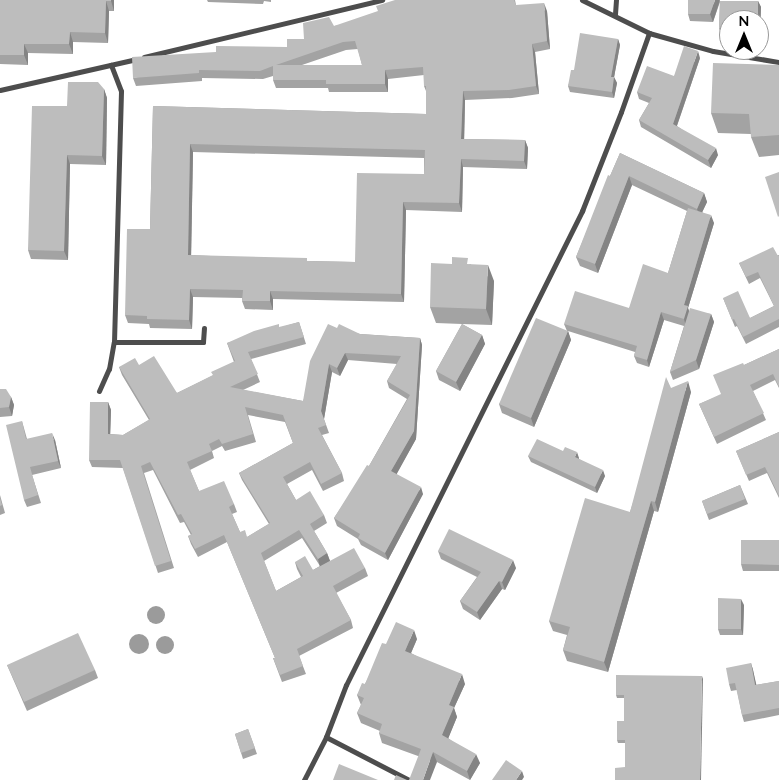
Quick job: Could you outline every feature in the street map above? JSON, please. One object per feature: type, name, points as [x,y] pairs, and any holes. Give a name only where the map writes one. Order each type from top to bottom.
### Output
[{"type":"street","points":[[0,90],[382,0]]},
{"type":"street","points":[[582,0],[615,14],[649,33],[713,51],[779,62]]},
{"type":"street","points":[[615,14],[616,0]]},
{"type":"street","points":[[304,780],[326,738],[346,685],[582,211],[621,112],[649,33]]},
{"type":"street","points":[[100,391],[109,369],[114,342],[121,91],[111,65]]},
{"type":"street","points":[[114,342],[203,342],[204,328]]},
{"type":"street","points":[[326,738],[408,780]]},
{"type":"shaded area","points":[[156,606],[162,609],[165,615],[162,621],[156,624],[150,621],[147,615],[150,609]]},
{"type":"shaded area","points":[[139,634],[146,637],[149,644],[146,651],[139,654],[132,651],[129,644],[132,637]]},
{"type":"shaded area","points":[[161,636],[169,636],[174,641],[172,652],[161,654],[156,649],[156,641]]},
{"type":"building","points":[[0,0],[111,1],[106,1],[105,33],[70,32],[69,44],[24,44],[24,55],[0,55]]},
{"type":"building","points":[[395,0],[514,0],[516,5],[544,3],[547,41],[532,44],[536,86],[509,90],[463,91],[461,139],[525,140],[524,161],[461,159],[459,203],[403,202],[401,294],[270,291],[270,301],[242,301],[243,290],[190,289],[189,320],[147,319],[147,316],[125,315],[127,229],[150,229],[153,106],[426,114],[426,86],[424,86],[423,67],[385,70],[385,84],[326,84],[326,80],[273,80],[273,66],[260,71],[199,70],[199,73],[133,78],[132,57],[216,52],[216,46],[287,47],[287,39],[304,39],[303,23],[329,17],[334,26],[378,11],[376,6]],"holes":[[[355,41],[362,65],[276,65],[343,42]],[[190,144],[425,150],[424,174],[357,173],[355,262],[307,261],[307,258],[188,255]]]},
{"type":"building","points":[[688,0],[715,0],[710,14],[688,14]]},
{"type":"building","points":[[720,1],[758,1],[758,10],[720,10]]},
{"type":"building","points":[[580,33],[618,39],[611,77],[614,77],[612,92],[568,86],[571,70],[574,70]]},
{"type":"building","points":[[684,46],[698,51],[673,124],[716,148],[708,160],[639,120],[652,98],[637,92],[647,66],[674,76]]},
{"type":"building","points":[[713,63],[779,65],[779,135],[751,137],[749,114],[711,113]]},
{"type":"building","points":[[68,82],[98,82],[104,89],[102,156],[67,155],[64,251],[28,250],[32,106],[67,106]]},
{"type":"building","points":[[620,153],[704,193],[697,209],[629,176],[595,264],[576,257],[608,175],[610,176]]},
{"type":"building","points":[[779,172],[779,216],[778,217],[765,177]]},
{"type":"building","points":[[688,208],[711,215],[684,305],[688,306],[684,319],[661,312],[647,360],[634,356],[637,346],[564,324],[575,291],[629,308],[643,264],[668,273]]},
{"type":"building","points":[[773,247],[779,255],[779,319],[743,337],[734,319],[732,320],[723,298],[738,291],[750,318],[774,306],[758,272],[746,277],[739,263]]},
{"type":"building","points":[[452,257],[468,258],[467,264],[488,265],[486,309],[430,307],[431,263],[452,264]]},
{"type":"building","points":[[690,308],[711,314],[696,360],[670,372]]},
{"type":"building","points":[[536,318],[568,331],[531,418],[499,404]]},
{"type":"building","points":[[299,322],[304,337],[248,352],[258,374],[230,387],[303,401],[310,361],[328,324],[337,328],[339,324],[360,334],[420,338],[414,431],[391,471],[421,487],[385,553],[358,538],[360,534],[334,518],[367,465],[369,466],[410,395],[387,381],[401,356],[345,353],[337,368],[329,364],[321,411],[326,425],[318,428],[342,473],[321,484],[310,462],[283,477],[296,500],[310,491],[324,515],[310,524],[327,553],[318,559],[299,530],[261,553],[276,591],[303,576],[295,562],[305,556],[313,570],[354,548],[365,568],[333,586],[351,620],[297,649],[303,666],[280,675],[273,658],[275,658],[224,535],[195,549],[188,536],[192,534],[181,514],[178,515],[150,462],[141,466],[171,561],[155,566],[120,460],[89,460],[90,402],[108,402],[108,434],[123,435],[150,419],[119,367],[135,358],[139,365],[154,356],[177,393],[213,375],[211,372],[235,361],[227,343],[254,331],[279,324],[279,327]],"holes":[[[245,407],[283,415],[293,443],[239,473],[270,523],[247,537],[245,530],[240,532],[229,507],[234,504],[224,481],[199,491],[187,462],[212,451],[209,444],[219,439],[222,444],[253,434]]]},
{"type":"building","points":[[462,324],[482,335],[456,382],[436,371]]},
{"type":"building","points":[[779,349],[779,387],[773,374],[750,385],[764,413],[714,437],[699,404],[721,394],[713,375],[743,363],[744,365]]},
{"type":"building","points":[[666,377],[671,388],[688,381],[655,502],[651,501],[604,662],[563,650],[570,627],[549,621],[585,498],[630,512]]},
{"type":"building","points":[[0,389],[6,389],[11,397],[9,407],[0,408]]},
{"type":"building","points":[[22,421],[26,439],[52,433],[58,461],[30,467],[38,495],[24,500],[6,425]]},
{"type":"building","points":[[779,432],[779,496],[765,467],[746,475],[736,451]]},
{"type":"building","points":[[537,439],[563,451],[565,447],[577,452],[575,457],[603,470],[595,487],[528,456]]},
{"type":"building","points":[[740,485],[745,499],[707,514],[702,501]]},
{"type":"building","points":[[449,529],[513,560],[502,582],[499,581],[477,612],[460,601],[481,572],[438,551]]},
{"type":"building","points":[[741,540],[779,540],[779,565],[741,564]]},
{"type":"building","points":[[718,598],[741,599],[741,629],[718,629]]},
{"type":"building","points":[[396,622],[414,630],[405,651],[462,674],[449,705],[454,707],[442,735],[476,754],[467,771],[433,752],[423,780],[409,780],[421,749],[379,733],[382,724],[357,713],[364,698],[357,695],[362,683],[365,684],[382,643],[386,644]]},
{"type":"building","points":[[78,633],[95,670],[24,702],[7,665]]},
{"type":"building","points":[[751,663],[755,685],[779,681],[779,708],[742,715],[735,683],[729,684],[726,668]]},
{"type":"building","points":[[616,675],[702,676],[700,780],[615,780],[615,768],[625,767],[625,740],[617,740],[617,721],[624,721],[624,695],[616,695]]},
{"type":"building","points":[[248,729],[255,748],[241,753],[235,734]]},
{"type":"building","points":[[506,760],[522,771],[516,780],[492,780]]},
{"type":"building","points":[[339,764],[378,780],[333,780]]},
{"type":"building","points":[[396,775],[407,780],[394,780]]}]
